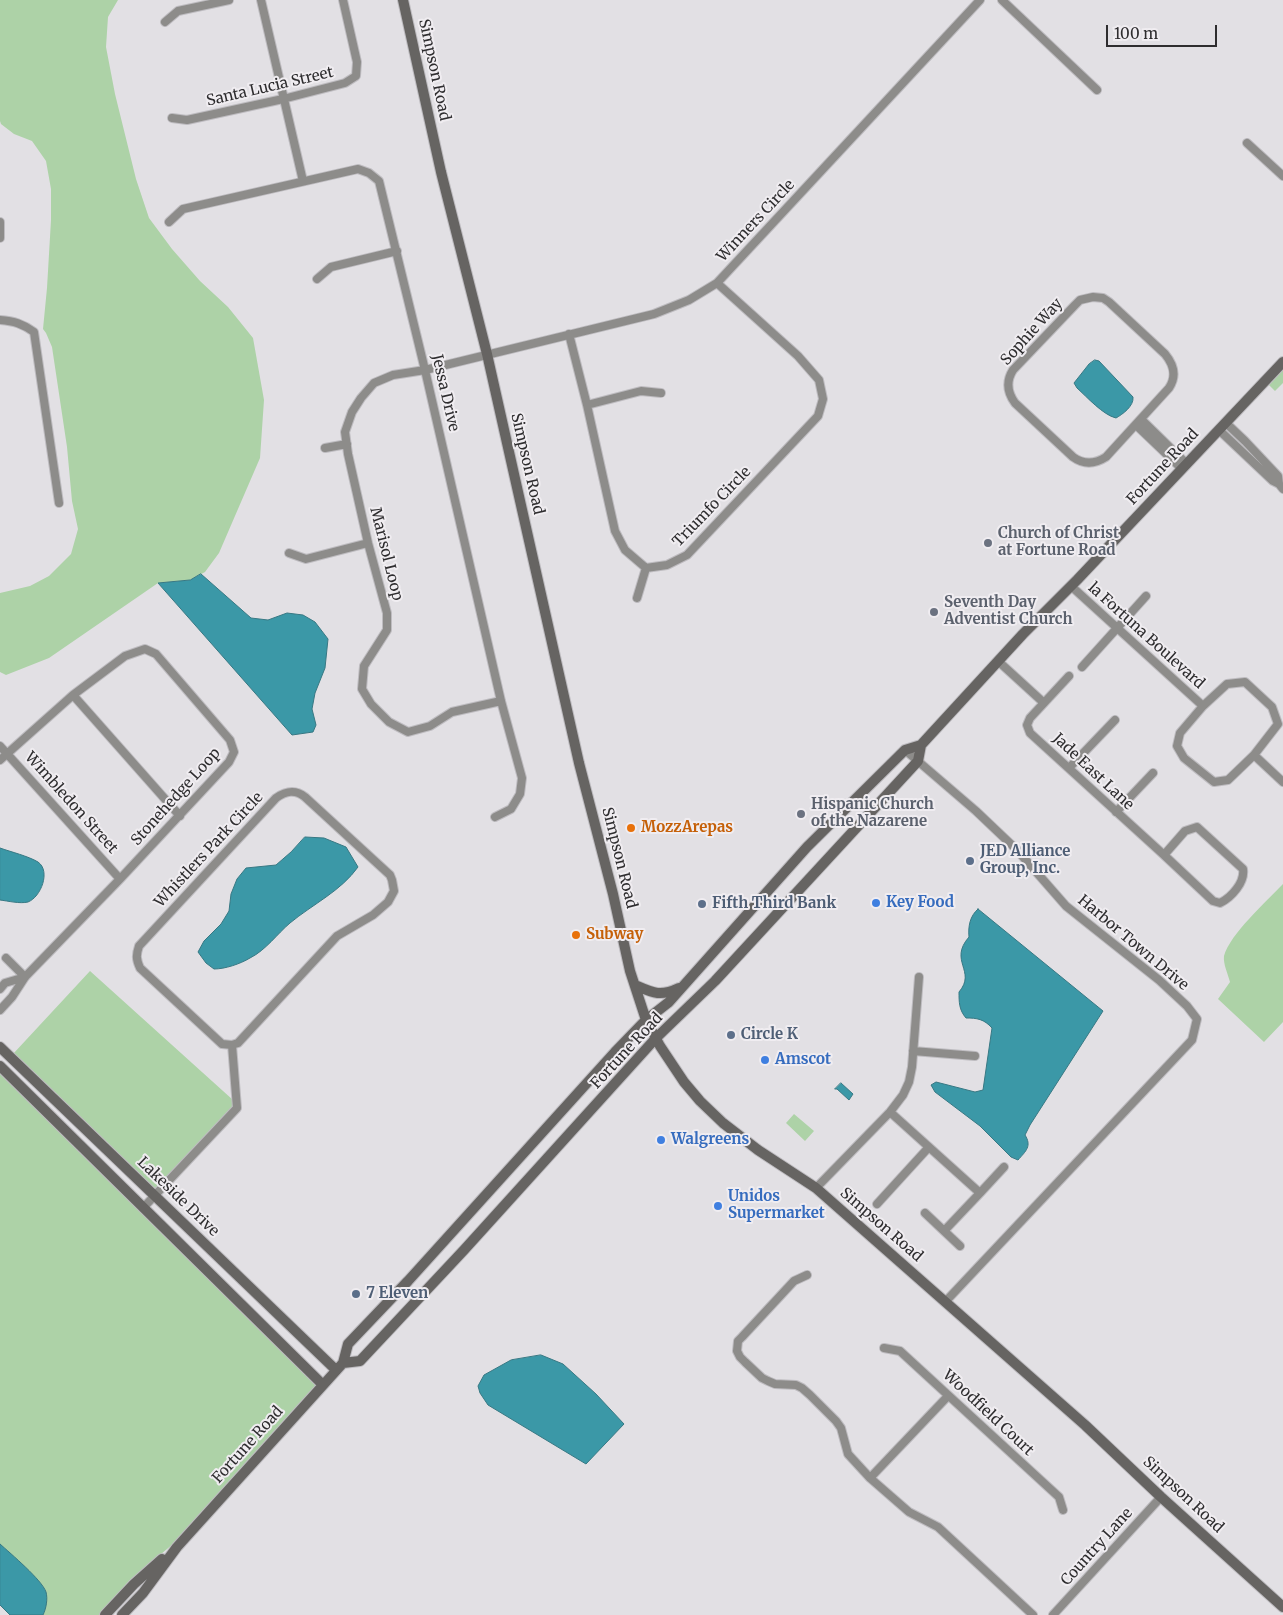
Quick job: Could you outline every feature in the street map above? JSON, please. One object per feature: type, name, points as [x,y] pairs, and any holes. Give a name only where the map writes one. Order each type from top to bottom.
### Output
[{"type":"main road","name":"Simpson Road","points":[[403,0],[441,172],[487,354],[579,763],[613,894],[630,972],[646,1020],[684,1082],[700,1101],[723,1123],[758,1150],[816,1188],[1085,1425],[1160,1496],[1283,1607]]},
{"type":"main road","name":"Fortune Road","points":[[122,1615],[143,1593],[177,1547],[339,1366],[348,1344],[615,1052],[646,1020],[668,1002],[802,852],[905,750],[921,745],[998,661],[1283,362]]},
{"type":"main road","points":[[918,761],[921,745]]},
{"type":"main road","name":"Fortune Road","points":[[339,1366],[360,1360],[574,1131],[656,1038],[716,980],[918,761]]},
{"type":"main road","points":[[634,985],[658,994],[669,992],[682,986]]},
{"type":"main road","name":"Lakeside Drive","points":[[0,1047],[263,1298],[339,1366]]},
{"type":"main road","name":"Lakeside Drive","points":[[0,1066],[322,1384]]},
{"type":"main road","name":"Fortune Road","points":[[105,1615],[134,1584],[177,1547]]},
{"type":"street","points":[[166,22],[178,11],[229,0]]},
{"type":"street","points":[[261,0],[303,181]]},
{"type":"street","name":"Santa Lucia Street","points":[[172,118],[187,120],[283,99],[345,83],[356,76],[357,62],[343,0]]},
{"type":"street","name":"Winners Circle","points":[[487,354],[654,314],[689,300],[717,283],[980,0]]},
{"type":"street","points":[[1002,0],[1097,90]]},
{"type":"street","points":[[1247,142],[1283,176]]},
{"type":"street","name":"Jessa Drive","points":[[169,222],[183,209],[358,169],[369,173],[379,181],[426,370],[501,701],[522,778],[520,794],[511,809],[495,817]]},
{"type":"street","points":[[0,222],[0,238]]},
{"type":"street","points":[[317,279],[332,267],[397,251]]},
{"type":"street","name":"Triumfo Circle","points":[[646,568],[667,565],[687,555],[818,416],[823,399],[818,380],[798,356],[717,283]]},
{"type":"street","name":"Sophie Way","points":[[1099,297],[1109,302],[1165,354],[1173,365],[1174,378],[1171,385],[1138,422],[1102,460],[1092,463],[1078,460],[1015,403],[1009,393],[1009,379],[1013,370],[1074,305],[1084,298],[1099,297]]},
{"type":"street","points":[[0,320],[17,322],[34,332],[58,503]]},
{"type":"street","points":[[569,334],[615,531],[624,550],[646,568],[638,598]]},
{"type":"street","name":"Marisol Loop","points":[[487,354],[426,370],[393,375],[374,383],[352,412],[345,432],[368,543],[387,613],[387,630],[364,666],[362,689],[370,704],[389,722],[408,732],[430,726],[452,712],[501,701]]},
{"type":"street","points":[[587,405],[640,391],[661,393]]},
{"type":"street","points":[[1138,422],[1185,466]]},
{"type":"street","points":[[1222,427],[1273,481],[1281,486]]},
{"type":"street","points":[[325,448],[347,444]]},
{"type":"street","points":[[289,553],[306,559],[368,543]]},
{"type":"street","name":"la Fortuna Boulevard","points":[[1070,586],[1203,706]]},
{"type":"street","points":[[1082,667],[1146,596]]},
{"type":"street","name":"Stonehedge Loop","points":[[0,760],[73,695],[126,656],[145,648],[156,654],[230,740],[234,752],[229,762],[180,816],[25,977],[12,997],[0,1010]]},
{"type":"street","points":[[998,661],[1044,703]]},
{"type":"street","name":"Jade East Lane","points":[[1069,676],[1030,718],[1027,725],[1030,733],[1213,901],[1220,903],[1225,900],[1242,882],[1243,869],[1197,827],[1185,832],[1164,856]]},
{"type":"street","name":"la Fortuna Boulevard","points":[[1245,682],[1272,707],[1278,724],[1254,755],[1228,780],[1214,782],[1184,758],[1177,746],[1180,733],[1203,706],[1227,684],[1245,682]]},
{"type":"street","points":[[73,695],[180,816]]},
{"type":"street","points":[[1069,768],[1115,720]]},
{"type":"street","name":"Wimbledon Street","points":[[0,746],[120,880]]},
{"type":"street","name":"Harbor Town Drive","points":[[905,750],[976,811],[1017,850],[1066,906],[1159,980],[1187,1006],[1197,1019],[1192,1040],[946,1301]]},
{"type":"street","points":[[1254,755],[1283,782]]},
{"type":"street","points":[[1116,812],[1153,773]]},
{"type":"street","name":"Whistlers Park Circle","points":[[286,792],[297,792],[305,797],[390,875],[394,891],[388,902],[373,915],[337,936],[238,1042],[232,1045],[222,1044],[140,968],[136,958],[137,952],[139,946],[276,798],[286,792]]},
{"type":"street","points":[[6,958],[25,977]]},
{"type":"street","name":"Stonehedge Loop","points":[[0,989],[5,983],[25,977]]},
{"type":"street","points":[[816,1188],[890,1112],[909,1082],[919,977]]},
{"type":"street","points":[[143,1208],[237,1108],[232,1045]]},
{"type":"street","points":[[913,1051],[975,1056]]},
{"type":"street","points":[[890,1112],[980,1193]]},
{"type":"street","points":[[877,1204],[929,1147]]},
{"type":"street","points":[[944,1231],[1004,1167]]},
{"type":"street","points":[[925,1213],[960,1246]]},
{"type":"street","points":[[808,1275],[794,1281],[738,1341],[737,1351],[745,1362],[762,1378],[775,1384],[796,1385],[810,1395],[836,1421],[841,1428],[848,1454],[870,1478],[909,1512],[938,1527],[1033,1615]]},
{"type":"street","name":"Woodfield Court","points":[[884,1348],[900,1351],[1059,1497],[1063,1510]]},
{"type":"street","points":[[870,1478],[948,1396]]},
{"type":"street","name":"Country Lane","points":[[1053,1615],[1160,1496]]},
{"type":"green space","points":[[0,0],[118,0],[108,17],[106,47],[115,94],[136,179],[149,218],[172,249],[200,281],[228,307],[253,338],[264,400],[260,458],[219,553],[205,572],[190,580],[158,583],[49,658],[6,675],[0,672],[0,593],[30,586],[49,576],[71,554],[78,529],[72,501],[67,447],[52,347],[43,329],[51,220],[51,189],[46,161],[32,141],[14,134],[1,124],[0,121]]},
{"type":"green space","points":[[1283,368],[1283,383],[1275,391],[1268,384]]},
{"type":"green space","points":[[1283,884],[1283,1022],[1264,1042],[1218,999],[1230,982],[1224,959],[1228,947],[1241,928]]},
{"type":"green space","points":[[90,971],[233,1100],[233,1106],[155,1191],[13,1054]]},
{"type":"green space","points":[[0,1071],[320,1387],[173,1544],[130,1580],[99,1615],[43,1615],[46,1593],[41,1584],[0,1544]]},
{"type":"green space","points":[[794,1114],[814,1131],[805,1141],[786,1123]]},
{"type":"water","points":[[1095,360],[1099,361],[1133,397],[1130,407],[1116,418],[1095,405],[1074,383],[1089,364]]},
{"type":"water","points":[[201,574],[251,618],[268,620],[287,613],[303,615],[315,622],[328,639],[325,668],[315,693],[312,709],[316,725],[313,732],[292,735],[158,583],[190,580]]},
{"type":"water","points":[[305,837],[324,838],[346,847],[358,867],[343,883],[290,923],[256,955],[232,966],[214,969],[206,963],[198,952],[204,941],[221,924],[229,911],[231,894],[237,879],[246,868],[276,865]]},
{"type":"water","points":[[0,848],[29,858],[42,866],[44,871],[43,884],[37,895],[28,902],[18,903],[0,900]]},
{"type":"water","points":[[978,909],[1103,1011],[1030,1125],[1025,1135],[1028,1142],[1027,1148],[1018,1160],[1011,1157],[980,1126],[935,1092],[931,1085],[936,1082],[975,1092],[983,1090],[992,1028],[980,1020],[966,1018],[961,1009],[959,999],[959,992],[964,985],[965,978],[961,953],[963,945],[969,937],[971,918]]},
{"type":"water","points":[[841,1083],[853,1094],[849,1100],[835,1089]]},
{"type":"water","points":[[541,1355],[563,1364],[596,1394],[624,1424],[586,1464],[488,1405],[480,1393],[478,1386],[484,1375],[511,1360]]},
{"type":"water","points":[[0,1544],[26,1567],[43,1587],[47,1598],[43,1615],[10,1615],[0,1605]]},
{"type":"place","name":"Church of Christ at Fortune Road","points":[[988,543]]},
{"type":"place","name":"Seventh Day Adventist Church","points":[[934,612]]},
{"type":"place","name":"Hispanic Church of the Nazarene","points":[[801,814]]},
{"type":"place","name":"MozzArepas","points":[[631,828]]},
{"type":"place","name":"JED Alliance Group, Inc.","points":[[970,861]]},
{"type":"place","name":"Key Food","points":[[876,903]]},
{"type":"place","name":"Fifth Third Bank","points":[[702,904]]},
{"type":"place","name":"Subway","points":[[576,935]]},
{"type":"place","name":"Circle K","points":[[731,1035]]},
{"type":"place","name":"Amscot","points":[[765,1060]]},
{"type":"place","name":"Walgreens","points":[[661,1140]]},
{"type":"place","name":"Unidos Supermarket","points":[[718,1206]]},
{"type":"place","name":"7 Eleven","points":[[356,1294]]}]
